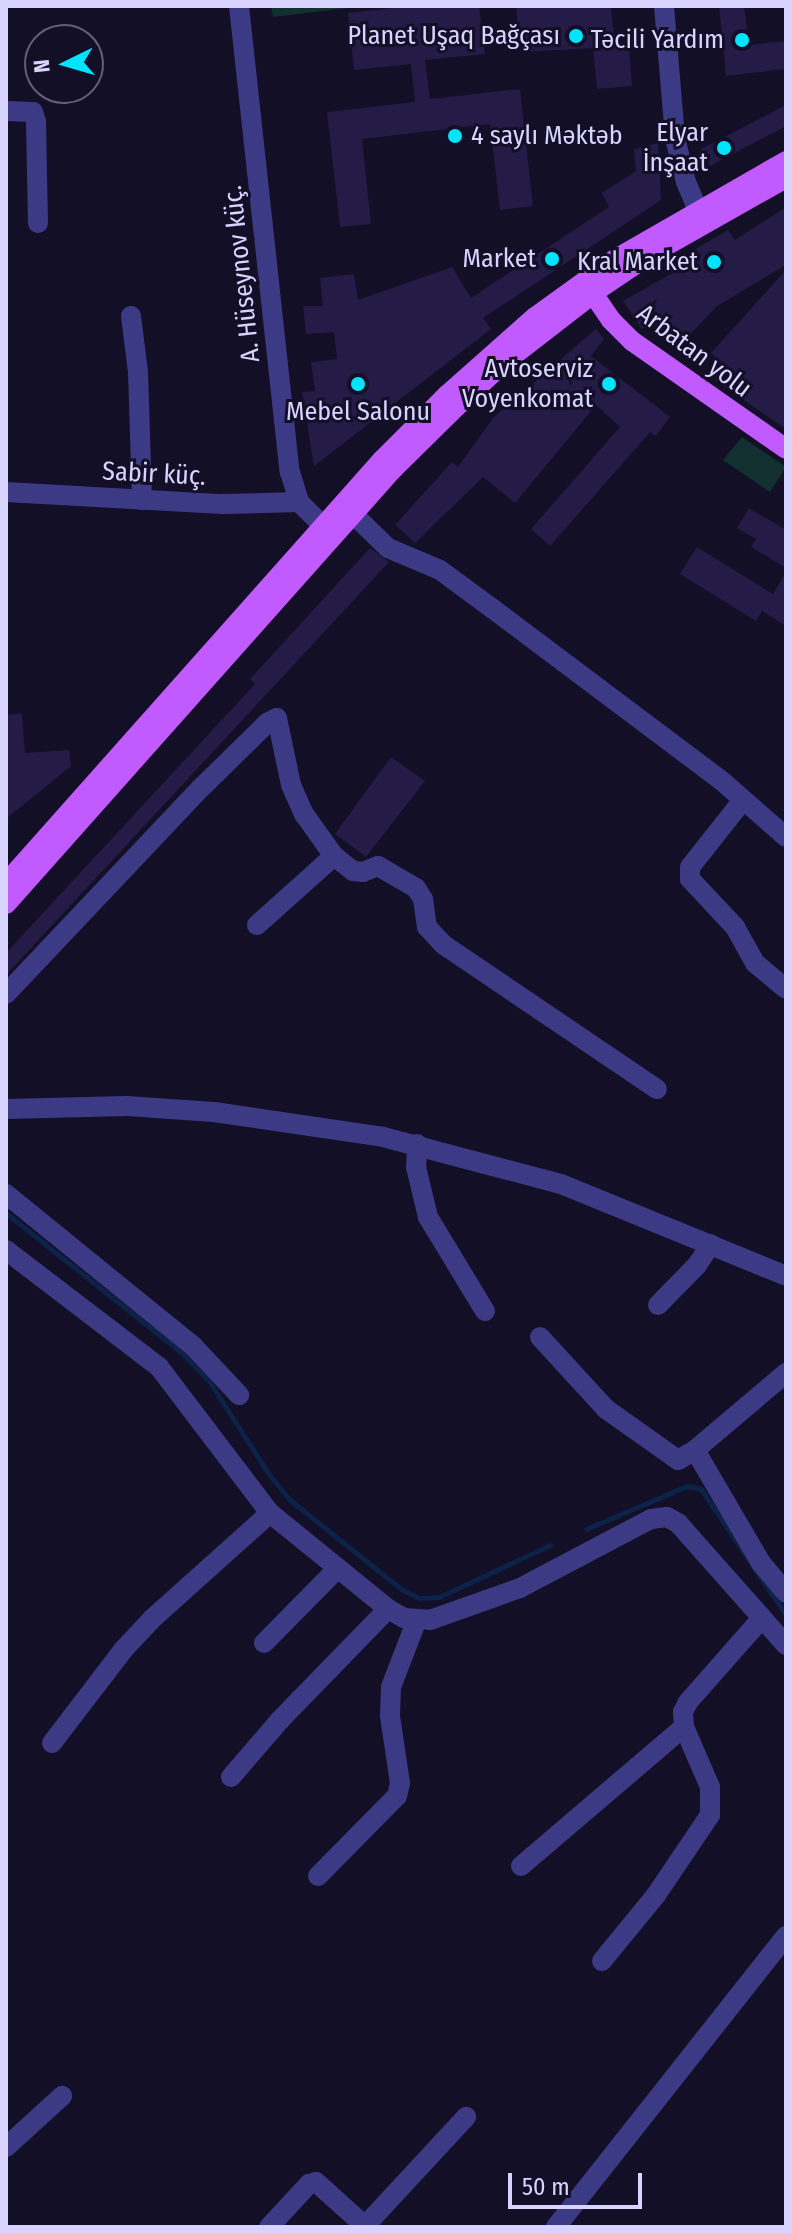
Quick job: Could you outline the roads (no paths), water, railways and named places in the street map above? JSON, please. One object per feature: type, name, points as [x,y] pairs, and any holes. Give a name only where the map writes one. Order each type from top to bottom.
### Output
[{"type":"main road","points":[[6,904],[353,514],[457,406],[588,287],[698,210],[786,161]]},
{"type":"main road","points":[[6,883],[323,526],[447,395],[535,317],[786,178]]},
{"type":"main road","name":"Arbatan yolu","points":[[588,287],[632,341],[786,449]]},
{"type":"street","name":"A. Hüseynov küç.","points":[[239,6],[285,437],[299,502]]},
{"type":"street","points":[[664,6],[675,138],[686,182],[698,210]]},
{"type":"street","points":[[6,111],[33,112],[36,121],[38,223]]},
{"type":"street","points":[[131,316],[138,372],[142,500]]},
{"type":"street","name":"Sabir küç.","points":[[6,492],[223,504],[299,502]]},
{"type":"street","points":[[299,502],[323,526]]},
{"type":"street","points":[[353,514],[388,548],[440,570],[695,760],[786,837]]},
{"type":"street","points":[[6,994],[193,797],[259,731],[277,718],[291,785],[304,814],[334,856],[353,871],[363,872],[378,866],[387,869],[416,888],[423,899],[427,927],[444,945],[657,1089]]},
{"type":"street","points":[[743,800],[690,867],[690,879],[735,927],[755,963],[786,989]]},
{"type":"street","points":[[257,925],[334,856]]},
{"type":"street","points":[[6,1109],[127,1106],[214,1112],[361,1132],[417,1144],[561,1184],[786,1276]]},
{"type":"street","points":[[417,1144],[418,1181],[428,1217],[485,1311]]},
{"type":"street","points":[[6,1194],[194,1347],[239,1395]]},
{"type":"street","points":[[658,1305],[697,1265],[711,1244]]},
{"type":"street","points":[[6,1250],[159,1367],[270,1513],[388,1609],[416,1622],[430,1620],[520,1588],[651,1519],[667,1517],[678,1523],[786,1645]]},
{"type":"street","points":[[540,1337],[606,1409],[678,1460],[695,1450],[786,1373]]},
{"type":"street","points":[[695,1450],[761,1563],[786,1593]]},
{"type":"street","points":[[52,1743],[123,1650],[152,1619],[270,1513]]},
{"type":"street","points":[[264,1643],[338,1568]]},
{"type":"street","points":[[231,1777],[280,1720],[388,1609]]},
{"type":"street","points":[[602,1961],[656,1895],[710,1815],[710,1787],[684,1727],[683,1712],[688,1702],[762,1618]]},
{"type":"street","points":[[318,1876],[397,1796],[400,1783],[390,1716],[391,1687],[416,1622]]},
{"type":"street","points":[[521,1866],[684,1727]]},
{"type":"street","points":[[556,2227],[786,1936]]},
{"type":"street","points":[[6,2147],[62,2096]]},
{"type":"street","points":[[269,2227],[309,2184],[316,2182],[365,2226],[466,2117]]},
{"type":"waterway","points":[[6,1213],[183,1354],[209,1381],[268,1473],[290,1500],[401,1589],[419,1598],[439,1597],[550,1545]]},
{"type":"waterway","points":[[586,1529],[687,1486],[701,1489],[786,1615]]},
{"type":"place","name":"Planet Uşaq Bağçası","points":[[576,36]]},
{"type":"place","name":"Təcili Yardım","points":[[742,40]]},
{"type":"place","name":"4 saylı Məktəb","points":[[455,136]]},
{"type":"place","name":"Elyar İnşaat","points":[[724,148]]},
{"type":"place","name":"Market","points":[[552,259]]},
{"type":"place","name":"Kral Market","points":[[714,262]]},
{"type":"place","name":"Mebel Salonu","points":[[358,384]]},
{"type":"place","name":"Avtoserviz Voyenkomat","points":[[609,384]]}]
